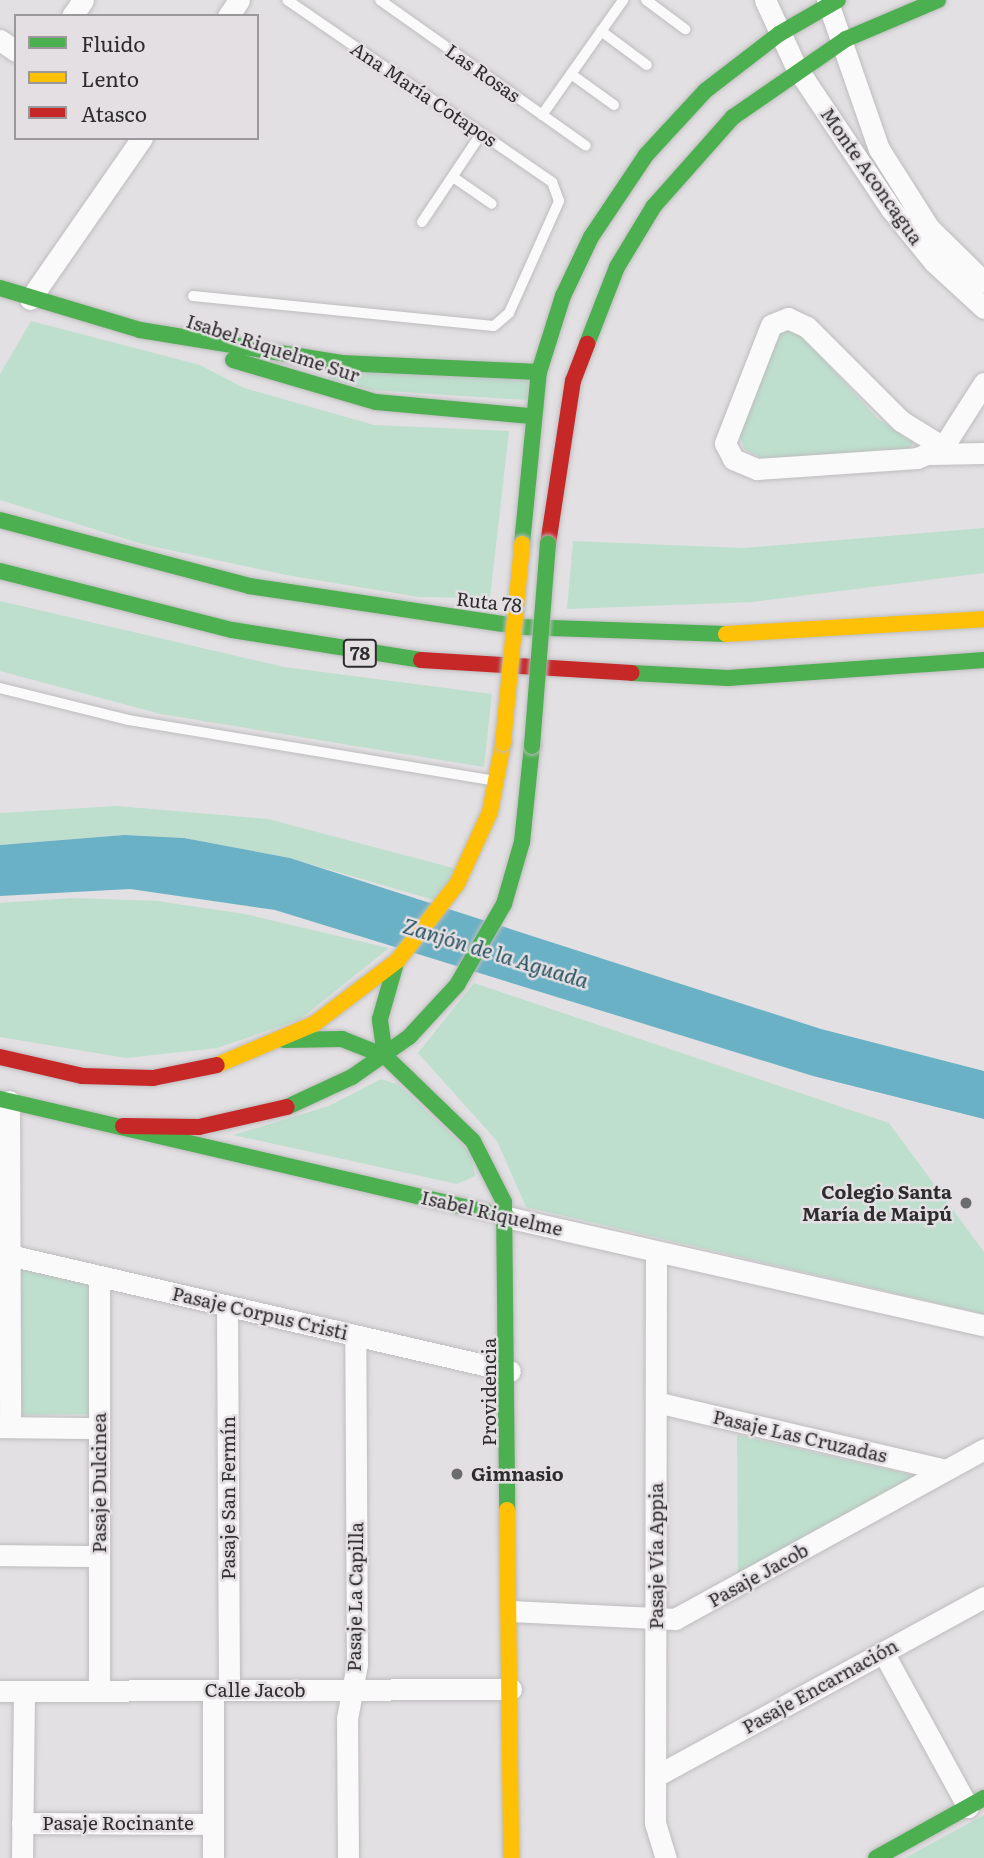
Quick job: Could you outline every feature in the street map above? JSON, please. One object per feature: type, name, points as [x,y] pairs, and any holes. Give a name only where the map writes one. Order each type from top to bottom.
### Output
[{"type":"main road","points":[[123,1126],[172,1129],[260,1115],[318,1095],[385,1056],[457,985],[504,904],[522,842],[548,544],[573,382],[617,267],[654,206],[733,117],[796,68],[846,39],[938,0]]},
{"type":"main road","points":[[0,1057],[106,1079],[175,1075],[233,1062],[284,1040],[344,1006],[400,958],[457,884],[480,841],[497,781],[522,544],[531,416],[539,372],[576,266],[630,177],[705,91],[779,34],[832,1]]},
{"type":"main road","name":"Isabel Riquelme Sur","points":[[0,288],[30,299],[169,336],[347,396],[531,416]]},
{"type":"main road","name":"Isabel Riquelme Sur","points":[[169,336],[389,368],[539,372]]},
{"type":"main road","points":[[531,416],[573,382]]},
{"type":"main road","name":"Ruta 78","points":[[0,520],[213,578],[454,620],[591,632],[742,635],[981,618]]},
{"type":"main road","name":"78","points":[[0,571],[232,630],[447,664],[728,678],[984,660]]},
{"type":"main road","points":[[385,1056],[381,1008],[400,958]]},
{"type":"main road","points":[[284,1040],[342,1039],[385,1056]]},
{"type":"main road","name":"Providencia","points":[[385,1056],[473,1141],[493,1172],[507,1217],[511,1858]]},
{"type":"main road","name":"Isabel Riquelme","points":[[5,1100],[507,1217]]},
{"type":"main road","points":[[876,1858],[976,1802]]},
{"type":"street","name":"Monte Aconcagua","points":[[765,0],[796,68],[907,232],[984,308]]},
{"type":"street","name":"Monte Aconcagua","points":[[832,1],[846,39],[859,102],[892,174],[929,228],[984,282]]},
{"type":"street","points":[[30,299],[140,140]]},
{"type":"street","points":[[937,451],[901,421],[807,327],[789,318],[771,325],[725,443],[733,459],[757,469],[937,451],[984,453]]},
{"type":"street","points":[[937,451],[984,383]]},
{"type":"street","points":[[5,1100],[9,1255],[5,1427],[99,1428]]},
{"type":"street","name":"Isabel Riquelme","points":[[507,1217],[984,1325]]},
{"type":"street","name":"Pasaje Vía Appia","points":[[656,1252],[656,1832],[666,1858]]},
{"type":"street","name":"Pasaje Corpus Cristi","points":[[9,1255],[510,1371]]},
{"type":"street","name":"Pasaje Dulcinea","points":[[99,1276],[99,1690]]},
{"type":"street","name":"Pasaje San Fermín","points":[[213,1858],[221,1690],[227,1306]]},
{"type":"street","name":"Pasaje La Capilla","points":[[348,1858],[355,1336]]},
{"type":"street","name":"Pasaje Las Cruzadas","points":[[656,1402],[945,1470]]},
{"type":"street","name":"Pasaje Jacob","points":[[511,1611],[656,1618],[683,1616],[984,1449]]},
{"type":"street","points":[[0,1555],[99,1556]]},
{"type":"street","name":"Pasaje Encarnación","points":[[656,1776],[984,1597]]},
{"type":"street","points":[[883,1652],[976,1802]]},
{"type":"street","name":"Calle Jacob","points":[[0,1691],[511,1689]]},
{"type":"street","points":[[22,1858],[23,1691]]},
{"type":"street","name":"Pasaje Rocinante","points":[[22,1823],[213,1824]]},
{"type":"lane","name":"Ana María Cotapos","points":[[193,296],[494,326],[509,313],[559,191],[286,0]]},
{"type":"lane","name":"Las Rosas","points":[[380,0],[586,146]]},
{"type":"lane","points":[[542,115],[623,0]]},
{"type":"lane","points":[[646,0],[685,29]]},
{"type":"lane","points":[[601,31],[647,65]]},
{"type":"lane","points":[[571,74],[614,105]]},
{"type":"lane","points":[[422,222],[481,134]]},
{"type":"lane","points":[[453,177],[492,204]]},
{"type":"lane","points":[[0,688],[128,720],[497,781]]},
{"type":"green space","points":[[31,321],[200,365],[244,388],[374,425],[509,431],[490,598],[419,597],[286,575],[142,544],[0,500],[0,374]]},
{"type":"green space","points":[[782,330],[799,333],[877,418],[914,443],[905,452],[762,458],[744,449],[739,434]]},
{"type":"green space","points":[[337,365],[528,379],[527,400],[371,390],[328,378]]},
{"type":"green space","points":[[984,528],[984,573],[753,602],[567,609],[573,541],[743,548]]},
{"type":"green space","points":[[0,601],[284,667],[492,694],[484,767],[161,714],[0,671]]},
{"type":"green space","points":[[117,806],[268,819],[457,869],[444,903],[290,858],[184,838],[123,835],[0,845],[0,813]]},
{"type":"green space","points":[[73,898],[157,901],[245,914],[389,948],[299,1020],[217,1048],[126,1058],[0,1037],[0,903]]},
{"type":"green space","points":[[474,983],[889,1123],[984,1252],[984,1314],[526,1207],[497,1141],[418,1053]]},
{"type":"green space","points":[[381,1079],[399,1085],[471,1153],[475,1176],[457,1184],[233,1135],[329,1106]]},
{"type":"green space","points":[[19,1268],[94,1285],[94,1414],[19,1415]]},
{"type":"green space","points":[[737,1435],[921,1477],[738,1576]]},
{"type":"green space","points":[[984,1815],[984,1858],[905,1858]]},
{"type":"water","name":"Zanjón de la Aguada","points":[[124,835],[184,838],[290,858],[821,1029],[984,1071],[984,1119],[813,1076],[275,910],[130,889],[0,896],[0,845]]},
{"type":"traffic: fast","points":[[522,544],[539,372],[563,296],[591,237],[646,155],[705,91],[779,34],[838,0]]},
{"type":"traffic: fast","points":[[587,344],[617,267],[654,206],[733,117],[846,39],[938,0]]},
{"type":"traffic: fast","points":[[0,288],[140,330],[341,363],[539,372]]},
{"type":"traffic: fast","points":[[233,360],[376,402],[531,416]]},
{"type":"traffic: fast","points":[[0,520],[249,586],[522,627],[726,634]]},
{"type":"traffic: fast","points":[[532,746],[548,544]]},
{"type":"traffic: fast","points":[[0,571],[232,630],[421,660]]},
{"type":"traffic: fast","points":[[632,673],[728,678],[984,660]]},
{"type":"traffic: fast","points":[[287,1107],[352,1077],[409,1037],[457,985],[504,904],[522,842],[532,746]]},
{"type":"traffic: fast","points":[[385,1056],[380,1019],[396,963]]},
{"type":"traffic: fast","points":[[284,1040],[342,1039],[385,1056],[473,1141],[504,1202],[507,1510]]},
{"type":"traffic: fast","points":[[0,1099],[507,1217]]},
{"type":"traffic: fast","points":[[876,1858],[984,1798]]},
{"type":"traffic: slow","points":[[503,743],[522,544]]},
{"type":"traffic: slow","points":[[726,634],[984,619]]},
{"type":"traffic: slow","points":[[217,1065],[314,1024],[398,960],[457,884],[490,812],[503,743]]},
{"type":"traffic: slow","points":[[507,1510],[511,1858]]},
{"type":"traffic: jam","points":[[548,544],[573,381],[587,344]]},
{"type":"traffic: jam","points":[[421,660],[632,673]]},
{"type":"traffic: jam","points":[[0,1057],[82,1076],[153,1078],[217,1065]]},
{"type":"traffic: jam","points":[[123,1126],[199,1127],[287,1107]]},
{"type":"place","name":"Colegio Santa María de Maipú","points":[[966,1203]]},
{"type":"place","name":"Gimnasio","points":[[457,1474]]}]
